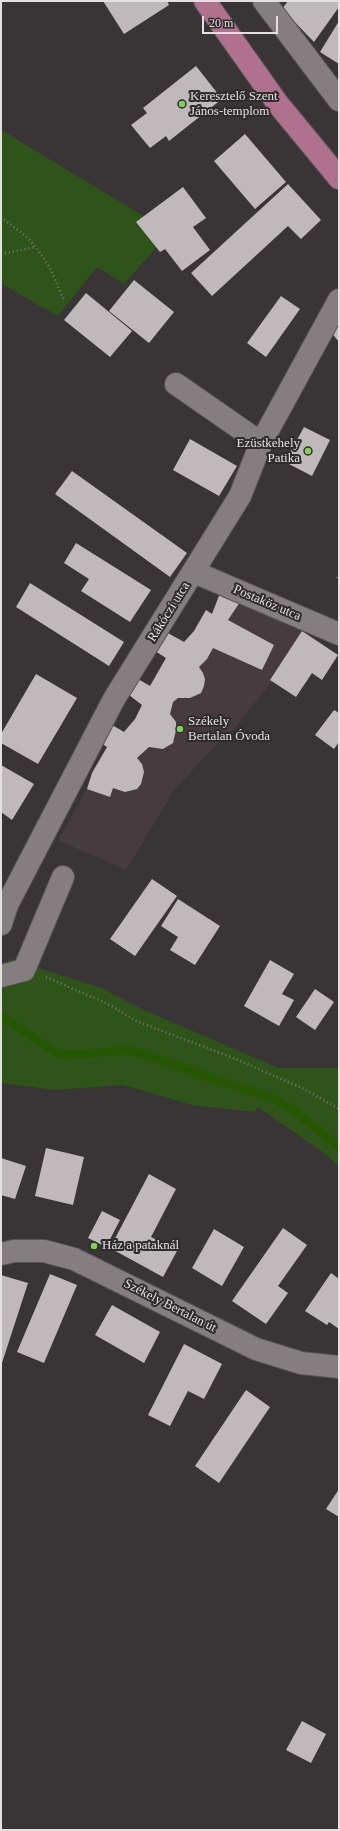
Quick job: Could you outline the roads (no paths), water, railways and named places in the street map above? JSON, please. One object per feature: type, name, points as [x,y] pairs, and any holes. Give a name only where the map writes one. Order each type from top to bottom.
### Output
[{"type":"main road","points":[[205,1],[278,104],[339,178]]},
{"type":"street","points":[[264,1],[339,100]]},
{"type":"street","name":"Rákóczi utca","points":[[1,924],[7,905],[114,699],[240,496],[261,443],[339,300]]},
{"type":"street","points":[[176,384],[261,443]]},
{"type":"street","name":"Postaköz utca","points":[[194,572],[339,634]]},
{"type":"street","points":[[1,976],[24,970],[63,877]]},
{"type":"street","name":"Székely Bertalan út","points":[[1,1254],[14,1251],[44,1251],[74,1259],[256,1349],[301,1363],[339,1367]]},
{"type":"waterway","points":[[1,1016],[58,1054],[68,1055],[131,1051],[147,1055],[216,1080],[270,1097],[295,1111],[339,1147]]},
{"type":"place","name":"Keresztelő Szent János-templom","points":[[182,104]]},
{"type":"place","name":"Ezüstkehely Patika","points":[[308,451]]},
{"type":"place","name":"Székely Bertalan Óvoda","points":[[180,729]]},
{"type":"place","name":"Ház a pataknál","points":[[94,1246]]}]
